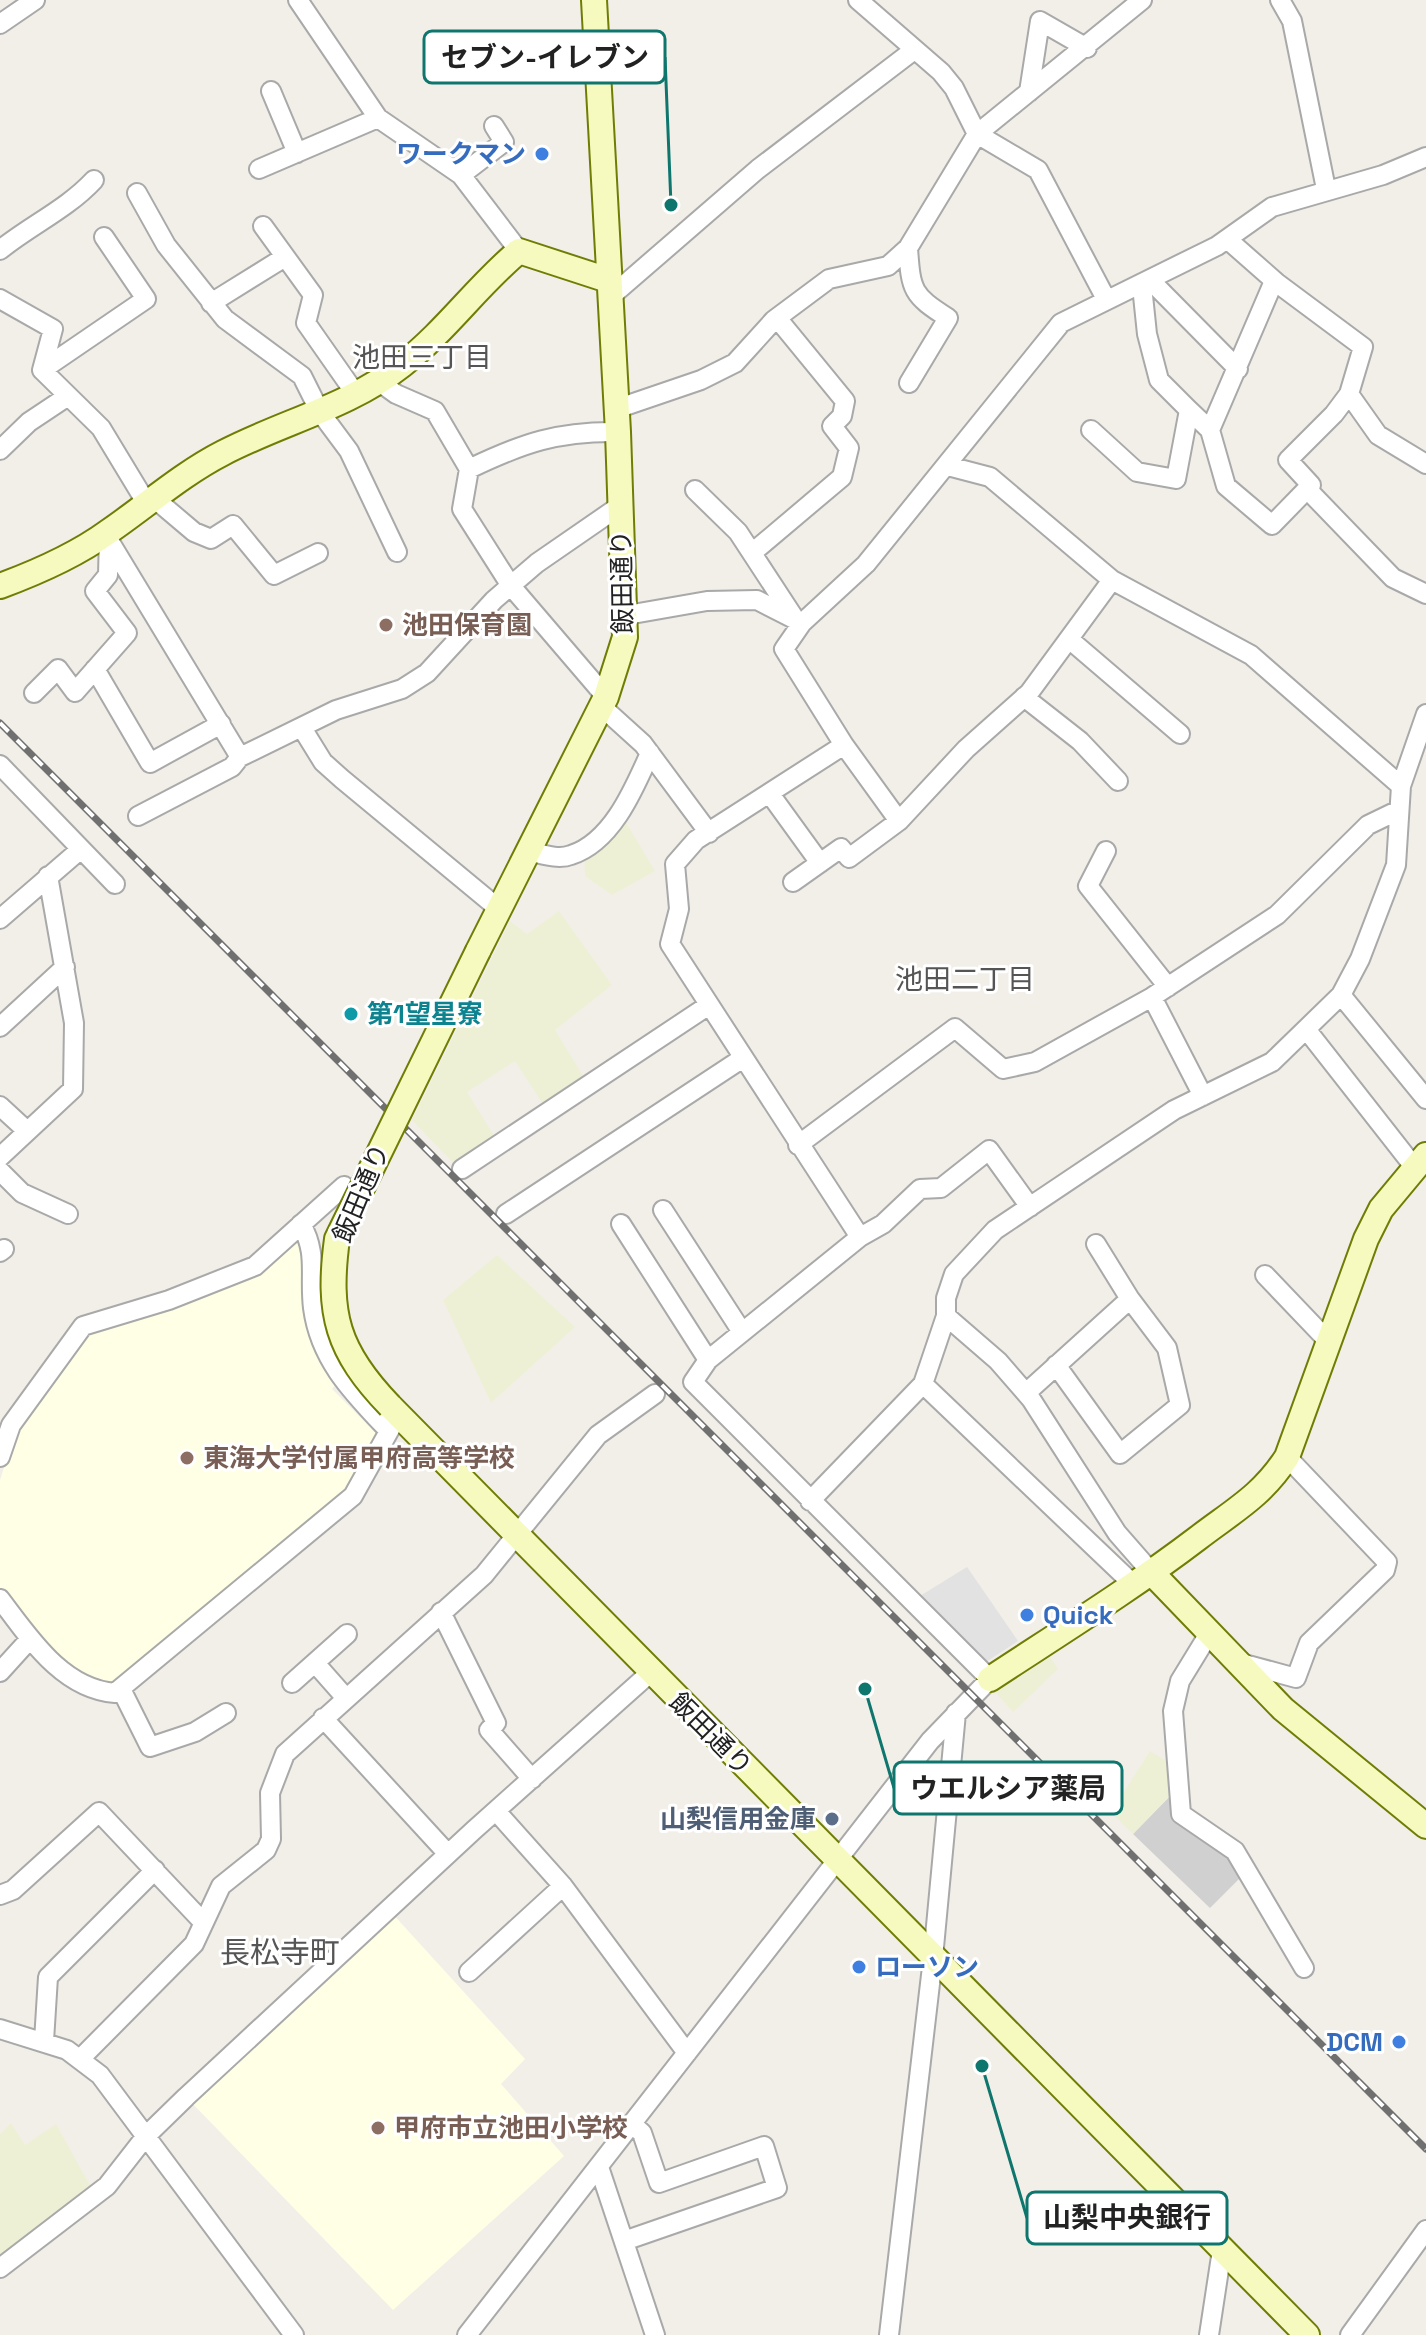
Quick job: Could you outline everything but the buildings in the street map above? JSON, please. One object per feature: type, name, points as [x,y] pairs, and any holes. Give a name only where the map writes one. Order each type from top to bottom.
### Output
[{"type":"main road","name":"飯田通り","points":[[594,0],[627,615],[619,664],[604,702],[337,1239],[332,1276],[338,1328],[362,1377],[392,1418],[517,1536],[1307,2335]]},
{"type":"main road","points":[[0,586],[50,567],[107,536],[151,501],[219,455],[320,412],[378,381],[402,365],[448,323],[493,272],[519,251],[609,289]]},
{"type":"main road","points":[[990,1679],[1142,1578],[1259,1495],[1287,1457],[1366,1239],[1381,1209],[1420,1161]]},
{"type":"main road","points":[[1142,1578],[1210,1632],[1283,1709],[1426,1826]]},
{"type":"street","points":[[0,24],[35,0]]},
{"type":"street","points":[[298,0],[378,118],[461,175],[519,251]]},
{"type":"street","points":[[858,0],[954,88],[977,134],[1038,170],[1106,299]]},
{"type":"street","points":[[469,469],[514,448],[617,420],[701,380],[735,363],[777,318],[829,279],[888,266],[908,248],[977,134],[1087,48],[1142,0]]},
{"type":"street","points":[[1280,0],[1292,21],[1326,189]]},
{"type":"street","points":[[1029,92],[1040,21],[1087,48]]},
{"type":"street","points":[[609,289],[758,169],[914,50]]},
{"type":"street","points":[[271,91],[297,153]]},
{"type":"street","points":[[259,169],[378,118]]},
{"type":"street","points":[[461,175],[504,142],[494,126]]},
{"type":"street","points":[[899,821],[844,745],[784,649],[799,621],[866,564],[1061,323],[1106,299],[1146,283],[1227,239],[1272,207],[1383,175],[1426,157]]},
{"type":"street","points":[[0,250],[31,225],[73,202],[94,180]]},
{"type":"street","points":[[137,193],[166,245],[211,303],[239,333],[268,348],[295,370],[313,392],[320,412],[349,451],[397,552]]},
{"type":"street","points":[[263,226],[313,295],[306,323],[355,393]]},
{"type":"street","points":[[42,370],[146,299],[104,237]]},
{"type":"street","points":[[1146,283],[1147,334],[1159,380],[1210,430],[1226,486],[1272,525],[1311,485],[1288,460],[1334,414],[1349,394],[1363,347],[1274,281],[1227,239]]},
{"type":"street","points":[[908,248],[911,286],[918,298],[948,318],[909,383]]},
{"type":"street","points":[[211,303],[285,257]]},
{"type":"street","points":[[1210,430],[1274,281]]},
{"type":"street","points":[[1146,283],[1238,369]]},
{"type":"street","points":[[0,299],[53,329],[42,370]]},
{"type":"street","points":[[752,553],[842,477],[849,448],[832,426],[842,416],[845,401],[777,318]]},
{"type":"street","points":[[42,370],[101,428],[151,501],[194,532],[211,539],[233,525],[274,575],[318,553]]},
{"type":"street","points":[[378,381],[396,394],[435,411],[469,469],[462,509],[511,586],[604,702],[650,753],[709,833]]},
{"type":"street","points":[[1349,394],[1378,435],[1426,464]]},
{"type":"street","points":[[0,450],[29,422],[68,396]]},
{"type":"street","points":[[1091,430],[1137,472],[1176,479],[1189,410]]},
{"type":"street","points":[[948,466],[990,477],[1112,580],[1251,655],[1401,786]]},
{"type":"street","points":[[1307,489],[1393,578],[1426,594]]},
{"type":"street","points":[[695,490],[738,532],[799,621]]},
{"type":"street","points":[[138,816],[232,767],[240,757],[336,710],[402,689],[427,673],[511,586],[621,505]]},
{"type":"street","points":[[34,693],[58,669],[75,692],[127,633],[95,591],[108,575],[107,536]]},
{"type":"street","points":[[107,536],[240,757]]},
{"type":"street","points":[[793,882],[841,848],[849,858],[899,821],[966,749],[1024,697],[1112,580]]},
{"type":"street","points":[[627,615],[707,601],[757,600],[799,621]]},
{"type":"street","points":[[1069,639],[1180,734]]},
{"type":"street","points":[[95,669],[150,763],[221,724]]},
{"type":"street","points":[[1024,697],[1080,741],[1118,781]]},
{"type":"street","points":[[810,1501],[897,1415],[923,1384],[946,1316],[946,1298],[954,1274],[995,1230],[1115,1148],[1203,1096],[1272,1062],[1341,995],[1360,959],[1396,865],[1401,786],[1426,714]]},
{"type":"street","points":[[302,728],[323,762],[499,909]]},
{"type":"street","points":[[844,745],[696,840],[675,864],[679,909],[670,944],[860,1237]]},
{"type":"street","points":[[528,851],[569,857],[584,849],[620,812],[650,753]]},
{"type":"street","points":[[0,765],[115,884]]},
{"type":"street","points":[[770,794],[820,863]]},
{"type":"street","points":[[798,1145],[955,1028],[1003,1069],[1035,1062],[1152,997],[1277,915],[1368,825],[1399,810]]},
{"type":"street","points":[[0,919],[81,849]]},
{"type":"street","points":[[1106,851],[1088,886],[1168,987]]},
{"type":"street","points":[[0,1157],[73,1089],[74,1023],[48,876]]},
{"type":"street","points":[[0,1027],[65,967]]},
{"type":"street","points":[[1341,995],[1426,1099]]},
{"type":"street","points":[[1152,997],[1203,1096]]},
{"type":"street","points":[[462,1169],[709,1005]]},
{"type":"street","points":[[1306,1029],[1420,1161]]},
{"type":"street","points":[[506,1214],[743,1058]]},
{"type":"street","points":[[0,1106],[26,1130]]},
{"type":"street","points":[[467,2335],[838,1860],[956,1713],[990,1679],[693,1382],[708,1360],[860,1237],[883,1224],[920,1189],[941,1188],[989,1150],[1030,1207]]},
{"type":"street","points":[[0,1171],[22,1193],[68,1214]]},
{"type":"street","points":[[0,1457],[11,1425],[83,1326],[169,1300],[255,1266],[344,1186]]},
{"type":"street","points":[[663,1210],[742,1332]]},
{"type":"street","points":[[0,1599],[29,1640],[81,1682],[100,1692],[115,1693],[353,1496],[392,1418],[346,1385],[322,1343],[310,1281],[313,1245],[301,1224]]},
{"type":"street","points":[[621,1224],[708,1360]]},
{"type":"street","points":[[1056,1365],[1120,1454],[1180,1405],[1173,1387],[1167,1348],[1130,1299],[1096,1244]]},
{"type":"street","points":[[1265,1275],[1329,1342]]},
{"type":"street","points":[[1026,1393],[1130,1299]]},
{"type":"street","points":[[946,1316],[998,1361],[1026,1393],[1117,1533],[1142,1578]]},
{"type":"street","points":[[923,1384],[1142,1578]]},
{"type":"street","points":[[81,2058],[194,1944],[221,1886],[266,1850],[271,1839],[270,1793],[285,1754],[484,1575],[598,1435],[655,1394]]},
{"type":"street","points":[[1237,1661],[1296,1678],[1309,1643],[1385,1570],[1387,1562],[1287,1457]]},
{"type":"street","points":[[441,1612],[496,1723],[489,1730],[532,1779]]},
{"type":"street","points":[[1210,1632],[1180,1681],[1173,1711],[1181,1814],[1235,1851],[1304,1968]]},
{"type":"street","points":[[292,1683],[347,1634]]},
{"type":"street","points":[[0,1672],[29,1640]]},
{"type":"street","points":[[315,1663],[345,1697]]},
{"type":"street","points":[[0,2268],[107,2186],[146,2136],[448,1854],[650,1673]]},
{"type":"street","points":[[121,1689],[150,1747],[195,1732],[226,1713]]},
{"type":"street","points":[[889,2335],[933,1958],[956,1713]]},
{"type":"street","points":[[323,1718],[448,1854]]},
{"type":"street","points":[[496,1811],[563,1886],[687,2053]]},
{"type":"street","points":[[0,1895],[13,1890],[99,1812],[203,1922]]},
{"type":"street","points":[[44,2041],[48,1977],[155,1870]]},
{"type":"street","points":[[469,1972],[563,1886]]},
{"type":"street","points":[[0,2029],[44,2041],[81,2058],[100,2075],[294,2335]]},
{"type":"street","points":[[624,2241],[777,2188],[764,2146],[659,2183],[642,2133],[632,2124]]},
{"type":"street","points":[[599,2167],[655,2335]]},
{"type":"street","points":[[1350,2335],[1426,2230]]},
{"type":"street","points":[[1209,2335],[1222,2250]]},
{"type":"shaded area","points":[[620,812],[655,871],[612,895],[585,876],[584,849]]},
{"type":"shaded area","points":[[559,911],[612,985],[555,1030],[587,1082],[546,1109],[515,1061],[467,1092],[498,1142],[458,1168],[412,1120],[510,921],[527,934]]},
{"type":"shaded area","name":"東海大学付属甲府高等学校","points":[[296,1235],[306,1246],[304,1293],[336,1384],[332,1389],[378,1435],[346,1493],[117,1684],[94,1684],[50,1652],[0,1592],[0,1480],[16,1430],[85,1336],[108,1323],[193,1298]]},
{"type":"shaded area","points":[[497,1255],[575,1327],[491,1403],[443,1300]]},
{"type":"shaded area","points":[[967,1567],[1018,1641],[986,1662],[920,1596]]},
{"type":"shaded area","points":[[1049,1655],[1058,1669],[1013,1712],[994,1691]]},
{"type":"shaded area","points":[[1150,1751],[1171,1764],[1173,1793],[1133,1834],[1111,1812]]},
{"type":"shaded area","points":[[1173,1793],[1247,1871],[1210,1908],[1133,1834]]},
{"type":"shaded area","name":"甲府市立池田小学校","points":[[390,1911],[525,2059],[501,2084],[564,2156],[393,2310],[189,2100]]},
{"type":"shaded area","points":[[11,2123],[25,2145],[56,2124],[92,2189],[0,2258],[0,2134]]},
{"type":"railway","points":[[0,723],[1426,2149]]},
{"type":"place","name":"ワークマン","points":[[542,154]]},
{"type":"place","name":"セブン-イレブン","points":[[671,205]]},
{"type":"place","name":"池田保育園","points":[[386,625]]},
{"type":"place","name":"第1望星寮","points":[[351,1014]]},
{"type":"place","name":"東海大学付属甲府高等学校","points":[[187,1458]]},
{"type":"place","name":"Quick","points":[[1027,1615]]},
{"type":"place","name":"ウエルシア薬局","points":[[865,1689]]},
{"type":"place","name":"山梨信用金庫","points":[[832,1819]]},
{"type":"place","name":"ローソン","points":[[859,1967]]},
{"type":"place","name":"DCM","points":[[1399,2042]]},
{"type":"place","name":"山梨中央銀行","points":[[982,2066]]},
{"type":"place","name":"甲府市立池田小学校","points":[[378,2128]]},
{"type":"district","name":"池田三丁目","points":[[422,357]]},
{"type":"district","name":"池田二丁目","points":[[965,979]]},
{"type":"district","name":"長松寺町","points":[[280,1953]]}]
